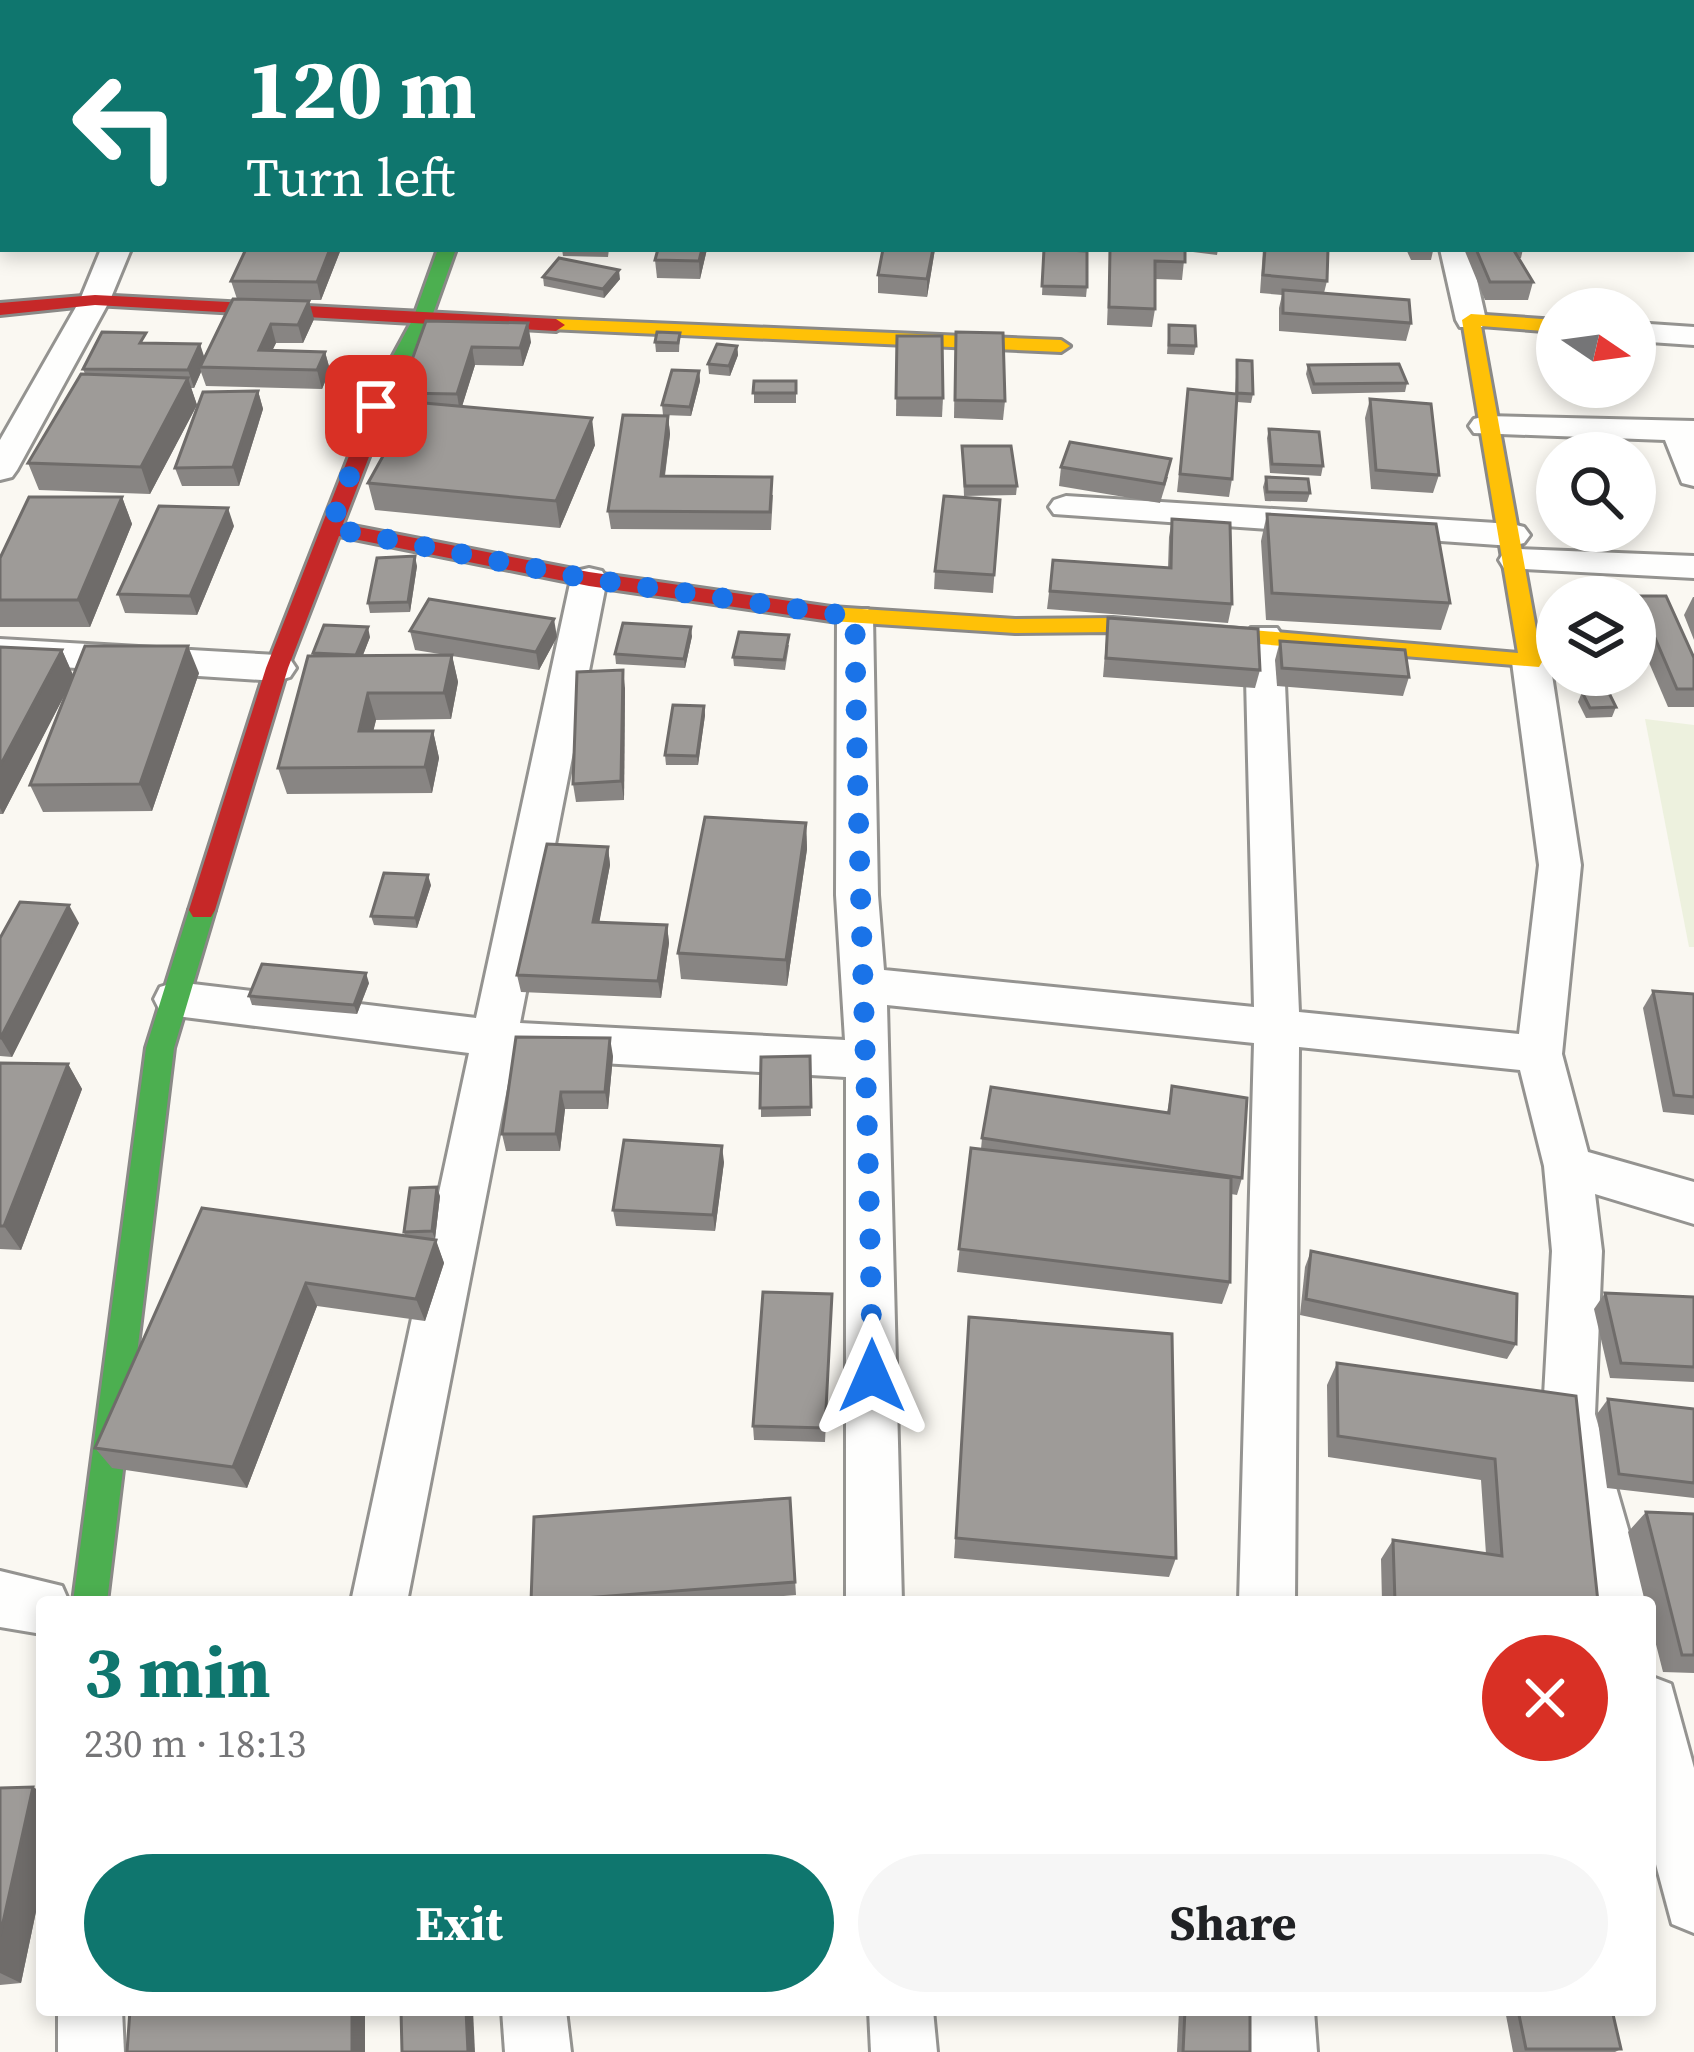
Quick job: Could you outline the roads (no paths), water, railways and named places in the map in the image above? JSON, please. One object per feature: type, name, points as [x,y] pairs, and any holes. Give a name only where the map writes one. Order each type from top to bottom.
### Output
[{"type":"street","points":[[0,470],[95,300],[115,252]]},
{"type":"street","points":[[91,1596],[160,1048],[277,668],[376,406],[422,320],[446,252]]},
{"type":"street","points":[[1456,252],[1486,426],[1514,548],[1560,865],[1539,1054],[1568,1166],[1577,1251],[1569,1414],[1619,1596]]},
{"type":"street","points":[[0,309],[95,300],[422,320],[1061,346]]},
{"type":"street","points":[[1471,320],[1536,325]]},
{"type":"street","points":[[1656,333],[1694,336]]},
{"type":"street","points":[[1486,426],[1686,431],[1694,476]]},
{"type":"street","points":[[1066,507],[1694,567]]},
{"type":"street","points":[[330,528],[589,579],[855,617],[1015,626],[1113,625],[1531,662]]},
{"type":"street","points":[[381,1596],[589,579]]},
{"type":"street","points":[[855,617],[862,985],[869,1060],[874,1596]]},
{"type":"street","points":[[1264,637],[1277,1026],[1267,1596]]},
{"type":"street","points":[[0,651],[277,668]]},
{"type":"street","points":[[862,985],[1539,1054]]},
{"type":"street","points":[[176,999],[495,1038],[869,1060]]},
{"type":"street","points":[[1568,1166],[1694,1203]]},
{"type":"street","points":[[0,1599],[36,1605]]},
{"type":"street","points":[[1664,1738],[1694,1902]]},
{"type":"street","points":[[90,2016],[91,2052]]},
{"type":"street","points":[[535,2016],[538,2052]]},
{"type":"street","points":[[901,2016],[904,2052]]},
{"type":"street","points":[[1282,2016],[1284,2052]]}]
